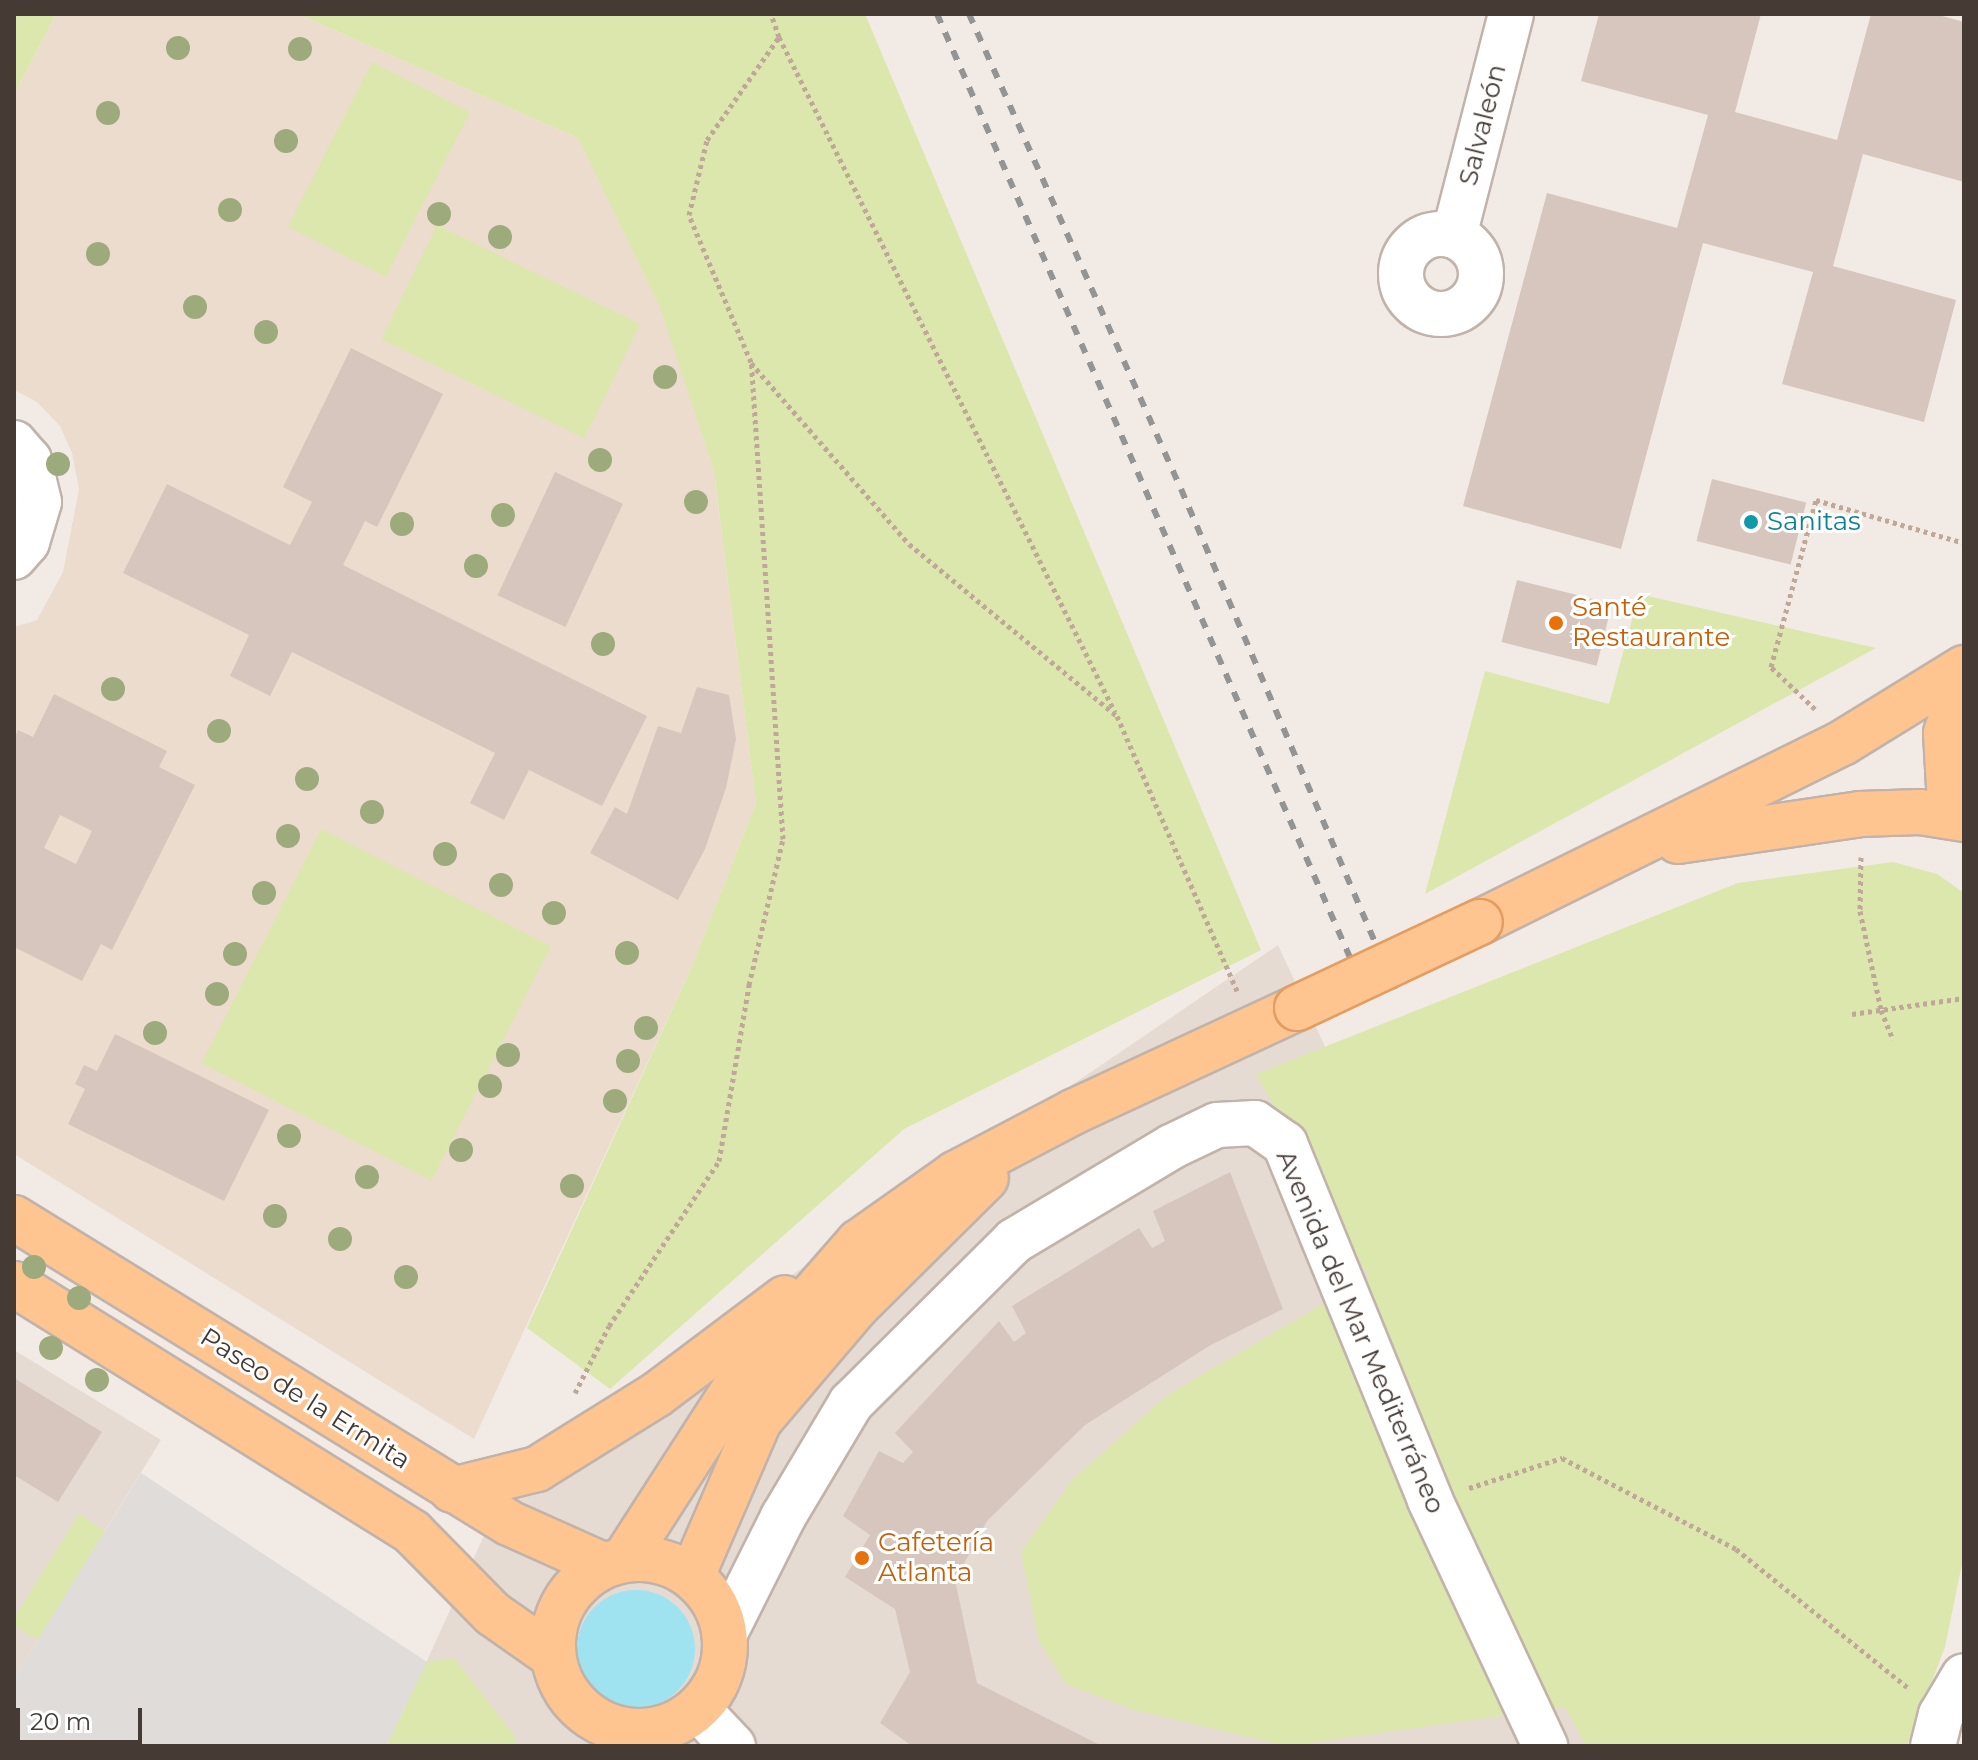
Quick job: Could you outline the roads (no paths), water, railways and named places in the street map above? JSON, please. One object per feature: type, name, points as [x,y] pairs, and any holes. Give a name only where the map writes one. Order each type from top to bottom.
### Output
[{"type":"main road","points":[[452,1490],[537,1469],[656,1395],[955,1174],[1253,1028],[1632,849],[1844,742],[1964,668]]},
{"type":"main road","points":[[1964,681],[1946,733],[1949,786],[1964,818]]},
{"type":"main road","points":[[1632,849],[1860,814],[1920,812],[1964,818]]},
{"type":"main road","points":[[692,1576],[759,1421],[856,1307],[1025,1140]]},
{"type":"main road","name":"Paseo de la Ermita","points":[[14,1218],[509,1523],[614,1563]]},
{"type":"main road","points":[[614,1563],[745,1372],[859,1242]]},
{"type":"main road","points":[[14,1284],[412,1532],[493,1614],[553,1656]]},
{"type":"main road","points":[[648,1558],[692,1576],[719,1611],[725,1633],[724,1660],[715,1687],[672,1728],[612,1727],[588,1731],[559,1679],[553,1656],[554,1629],[563,1603],[580,1581],[614,1563],[648,1558]]},
{"type":"street","name":"Salvaleón","points":[[1454,236],[1511,14]]},
{"type":"street","points":[[14,443],[29,460],[39,502],[27,542],[14,557]]},
{"type":"street","name":"Avenida del Mar Mediterráneo","points":[[725,1633],[783,1517],[851,1403],[1014,1241],[1217,1125],[1255,1123],[1285,1144],[1430,1500],[1535,1738]]},
{"type":"street","points":[[672,1728],[733,1746]]},
{"type":"water","points":[[636,1590],[659,1595],[678,1607],[690,1626],[695,1649],[690,1672],[678,1691],[659,1703],[636,1708],[613,1703],[594,1691],[582,1672],[577,1649],[582,1626],[594,1607],[613,1595]]},
{"type":"railway","points":[[937,14],[1366,994]]},
{"type":"railway","points":[[969,14],[1181,489],[1395,989]]},
{"type":"place","name":"Sanitas","points":[[1751,522]]},
{"type":"place","name":"Santé Restaurante","points":[[1556,623]]},
{"type":"place","name":"Cafetería Atlanta","points":[[862,1558]]}]
